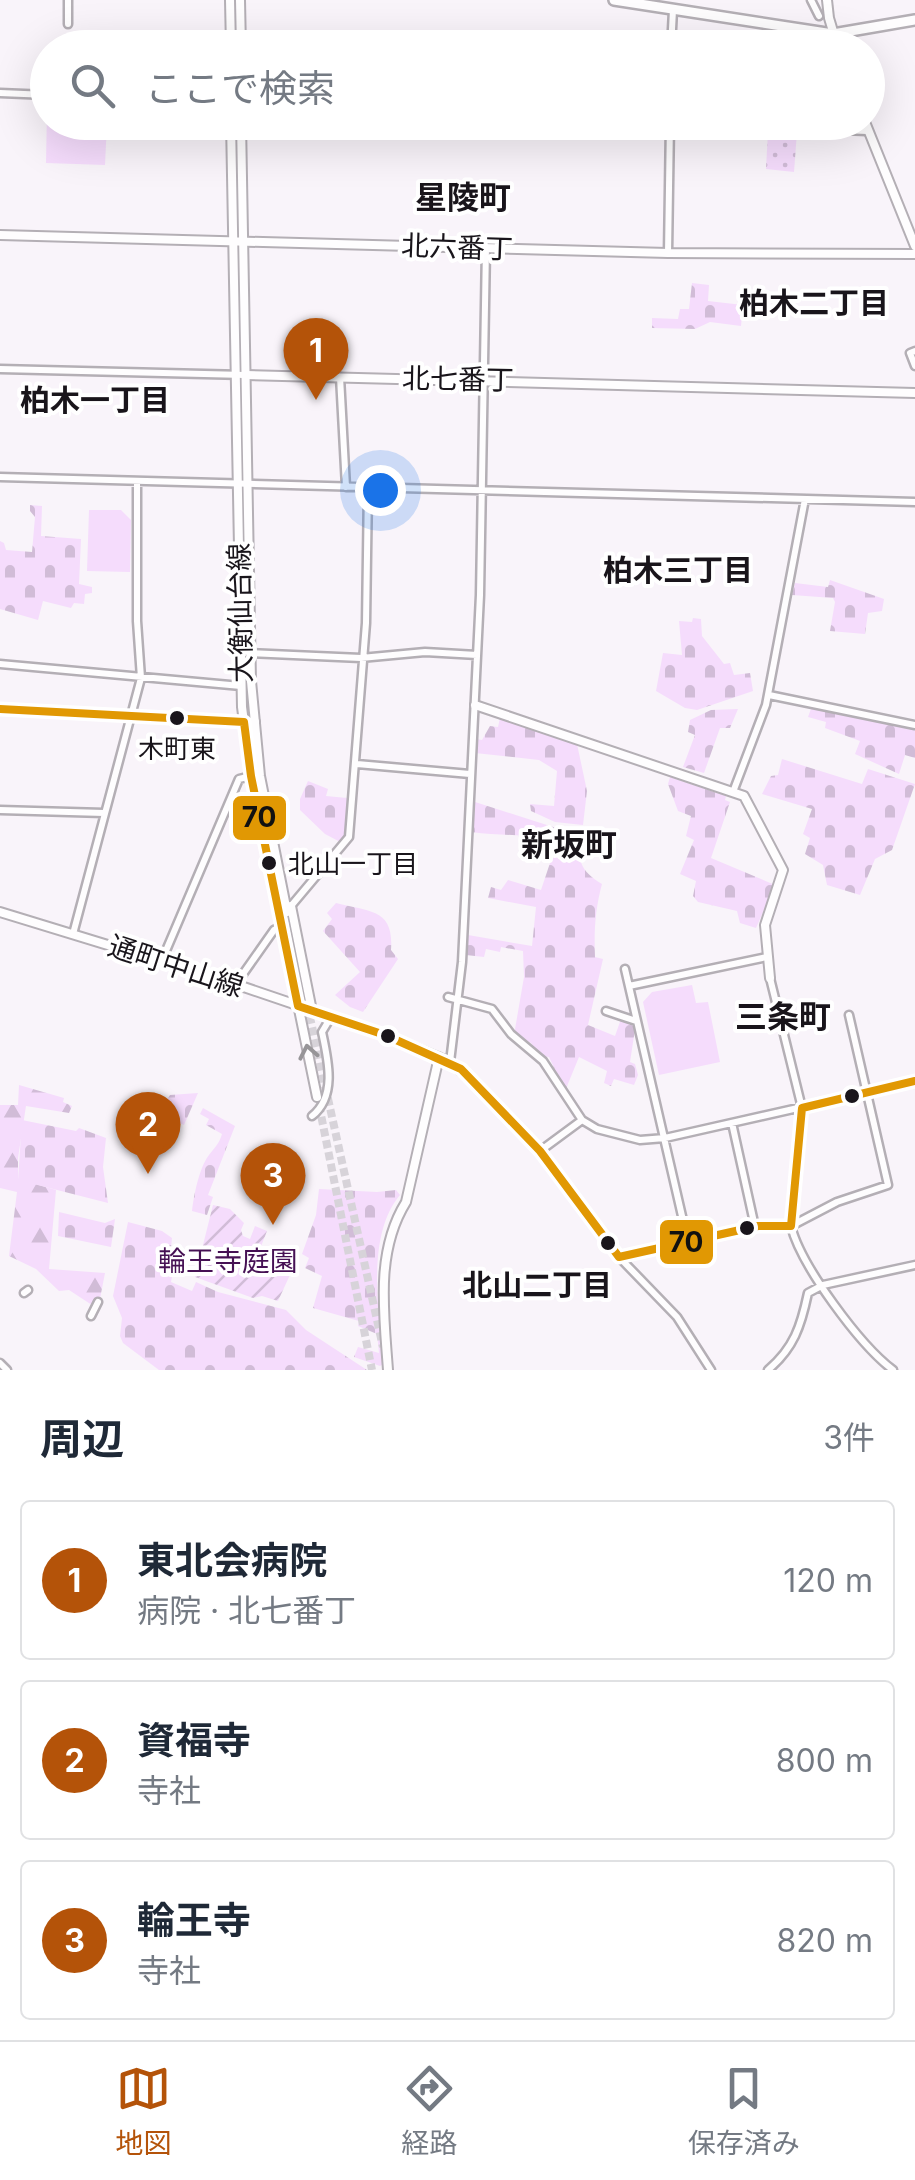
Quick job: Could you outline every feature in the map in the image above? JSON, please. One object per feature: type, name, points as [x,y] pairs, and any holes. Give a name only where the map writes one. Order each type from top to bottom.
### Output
[{"type":"main road","points":[[614,0],[806,30]]},
{"type":"main road","points":[[865,30],[914,24]]},
{"type":"street","points":[[68,0],[68,24]]},
{"type":"street","points":[[230,0],[231,30]]},
{"type":"street","points":[[240,0],[241,30]]},
{"type":"street","points":[[811,0],[819,16]]},
{"type":"street","points":[[827,0],[831,30]]},
{"type":"street","points":[[672,30],[673,10]]},
{"type":"street","points":[[0,93],[30,95]]},
{"type":"street","name":"大衡仙台線","points":[[232,140],[238,241]]},
{"type":"street","name":"大衡仙台線","points":[[241,140],[242,484],[254,722],[312,1011]]},
{"type":"street","points":[[668,253],[670,140]]},
{"type":"street","points":[[872,140],[915,246]]},
{"type":"street","name":"北六番丁","points":[[0,235],[668,253],[915,254]]},
{"type":"street","points":[[450,1062],[459,999],[475,705],[486,247]]},
{"type":"street","points":[[915,351],[910,353],[915,366]]},
{"type":"street","name":"北七番丁","points":[[0,369],[915,393]]},
{"type":"street","points":[[340,376],[346,487]]},
{"type":"street","points":[[0,476],[915,502]]},
{"type":"street","points":[[73,934],[140,678],[137,481]]},
{"type":"street","name":"大衡仙台線","points":[[242,484],[239,653],[244,722],[251,776],[317,1097]]},
{"type":"street","points":[[289,909],[349,838],[358,764],[366,622],[368,487]]},
{"type":"street","points":[[733,792],[769,695],[805,499]]},
{"type":"street","points":[[239,653],[361,658],[425,652],[477,655]]},
{"type":"street","points":[[0,664],[240,686]]},
{"type":"street","points":[[769,695],[915,725]]},
{"type":"street","points":[[475,705],[744,796],[783,870],[765,925],[770,978],[802,1108],[791,1226],[822,1286],[850,1328],[874,1356],[893,1370]]},
{"type":"street","points":[[0,709],[254,722]]},
{"type":"street","points":[[358,764],[470,774]]},
{"type":"street","points":[[162,960],[239,779],[251,776]]},
{"type":"street","points":[[0,810],[104,813]]},
{"type":"street","name":"通町中山線","points":[[0,912],[236,984],[450,1062],[476,1083],[540,1151],[619,1257]]},
{"type":"street","points":[[236,984],[274,930],[282,926]]},
{"type":"street","points":[[629,986],[767,956]]},
{"type":"street","points":[[625,969],[688,1242]]},
{"type":"street","points":[[448,997],[492,1010],[510,1034],[544,1061],[582,1120],[597,1129],[628,1137],[665,1138],[915,1081]]},
{"type":"street","points":[[606,1011],[637,1021]]},
{"type":"street","points":[[619,1257],[755,1227],[791,1226],[838,1202],[888,1185],[849,1015]]},
{"type":"street","points":[[312,1116],[318,1112],[330,1084],[322,1032],[331,1017]]},
{"type":"street","points":[[388,1370],[386,1255],[394,1220],[406,1202],[439,1057]]},
{"type":"street","points":[[540,1151],[582,1120]]},
{"type":"street","points":[[732,1123],[755,1227]]},
{"type":"street","points":[[619,1257],[676,1317],[711,1370]]},
{"type":"street","points":[[768,1370],[788,1352],[806,1310],[808,1293],[822,1286],[915,1265]]},
{"type":"street","points":[[91,1316],[98,1302]]},
{"type":"street","points":[[0,1363],[7,1370]]},
{"type":"green space","points":[[46,140],[106,140],[105,165],[46,163]]},
{"type":"green space","points":[[768,140],[796,140],[794,172],[766,169]]},
{"type":"green space","points":[[692,283],[709,285],[708,301],[743,305],[741,326],[710,322],[695,329],[652,328],[652,318],[678,319],[680,309],[689,309]]},
{"type":"green space","points":[[30,505],[42,506],[41,536],[81,539],[79,584],[92,587],[92,593],[85,594],[84,604],[74,603],[71,608],[43,601],[38,620],[0,609],[0,541],[6,550],[32,552],[35,517]]},
{"type":"green space","points":[[89,510],[121,510],[131,520],[130,572],[87,571]]},
{"type":"green space","points":[[830,580],[884,599],[882,611],[868,613],[865,634],[830,631],[833,598],[792,595],[795,583],[828,587]]},
{"type":"green space","points":[[693,618],[701,619],[702,636],[724,664],[730,663],[734,675],[750,673],[753,691],[697,710],[685,708],[656,691],[663,653],[682,655],[679,621],[692,622]]},
{"type":"green space","points":[[812,706],[915,730],[915,758],[905,755],[899,774],[855,754],[860,741],[825,728],[826,722],[808,717]]},
{"type":"green space","points":[[738,709],[730,728],[720,728],[704,773],[683,767],[695,735],[688,732],[690,720],[711,710]]},
{"type":"green space","points":[[500,718],[577,744],[587,791],[583,825],[555,822],[531,811],[530,804],[554,806],[557,771],[539,760],[475,753],[476,739],[482,740],[490,726],[498,727]]},
{"type":"green space","points":[[782,759],[862,784],[868,769],[915,784],[892,850],[875,859],[860,895],[827,885],[823,865],[805,854],[810,838],[803,834],[812,809],[762,794],[771,776],[778,775]]},
{"type":"green space","points":[[670,777],[726,796],[725,800],[730,802],[711,858],[775,885],[756,928],[740,923],[737,911],[698,902],[693,896],[696,881],[680,874],[694,840],[686,836],[691,816],[678,811],[668,784]]},
{"type":"green space","points":[[308,781],[328,789],[326,796],[347,798],[348,789],[353,790],[344,844],[325,834],[300,810]]},
{"type":"green space","points":[[472,801],[578,835],[582,864],[602,884],[596,912],[595,957],[603,959],[588,1025],[615,1036],[621,1019],[636,1023],[630,1062],[635,1064],[638,1075],[634,1085],[614,1079],[611,1086],[604,1083],[607,1071],[579,1057],[565,1091],[549,1057],[540,1056],[531,1043],[514,1035],[524,977],[523,951],[501,947],[500,952],[486,949],[484,957],[466,955],[468,935],[532,946],[536,907],[488,898],[491,887],[501,890],[508,880],[541,890],[554,851],[541,846],[542,839],[471,832]]},
{"type":"green space","points":[[336,903],[370,911],[384,919],[389,927],[391,950],[398,959],[363,1012],[335,995],[360,972],[323,931],[332,919],[327,913]]},
{"type":"green space","points":[[692,985],[696,1003],[708,1002],[720,1062],[659,1075],[643,1002],[652,992]]},
{"type":"green space","points":[[19,1085],[64,1098],[63,1102],[72,1106],[69,1113],[26,1106],[18,1179],[56,1190],[49,1269],[105,1273],[98,1309],[69,1290],[59,1291],[36,1269],[9,1256],[17,1192],[0,1188],[0,1105],[18,1105]]},
{"type":"green space","points":[[198,1093],[184,1125],[158,1113],[170,1095]]},
{"type":"green space","points":[[203,1108],[235,1126],[208,1195],[213,1197],[207,1215],[192,1211],[194,1197],[202,1167],[222,1134],[206,1125],[209,1119],[200,1114]]},
{"type":"green space","points":[[22,1120],[76,1131],[79,1128],[106,1138],[103,1167],[108,1203],[18,1180]]},
{"type":"green space","points":[[319,1189],[396,1190],[400,1195],[389,1212],[378,1253],[385,1363],[380,1366],[354,1357],[358,1347],[379,1353],[377,1334],[358,1326],[359,1321],[313,1308],[322,1276],[305,1268],[309,1258],[302,1254],[316,1215]]},
{"type":"green space","name":"輪王寺庭園","points":[[213,1205],[230,1209],[244,1223],[243,1236],[250,1239],[255,1226],[267,1231],[260,1249],[295,1264],[278,1301],[262,1296],[253,1298],[195,1277]]},
{"type":"green space","points":[[59,1212],[105,1223],[115,1219],[111,1247],[58,1236]]},
{"type":"green space","points":[[128,1222],[162,1231],[172,1238],[171,1248],[177,1250],[171,1282],[192,1291],[196,1282],[218,1292],[286,1310],[306,1330],[367,1370],[159,1370],[123,1343],[120,1336],[122,1318],[113,1296]]},
{"type":"tunnel","points":[[287,912],[303,986]]},
{"type":"tunnel","points":[[307,1004],[383,1347]]},
{"type":"tunnel","points":[[319,1105],[372,1370]]},
{"type":"transit line","name":"70","points":[[0,709],[244,722],[251,776],[298,1006],[385,1035],[461,1069],[540,1151],[619,1257],[758,1226],[791,1226],[802,1108],[915,1081]]},
{"type":"place","name":"東北会病院","points":[[316,400]]},
{"type":"place","name":"木町東","points":[[177,718]]},
{"type":"place","name":"北山一丁目","points":[[269,863]]},
{"type":"place","name":"資福寺","points":[[148,1174]]},
{"type":"place","name":"輪王寺","points":[[273,1225]]},
{"type":"district","name":"星陵町","points":[[463,198]]},
{"type":"district","name":"柏木二丁目","points":[[814,304]]},
{"type":"district","name":"柏木一丁目","points":[[95,401]]},
{"type":"district","name":"柏木三丁目","points":[[678,571]]},
{"type":"district","name":"新坂町","points":[[569,845]]},
{"type":"district","name":"三条町","points":[[783,1017]]},
{"type":"district","name":"北山二丁目","points":[[537,1286]]}]
